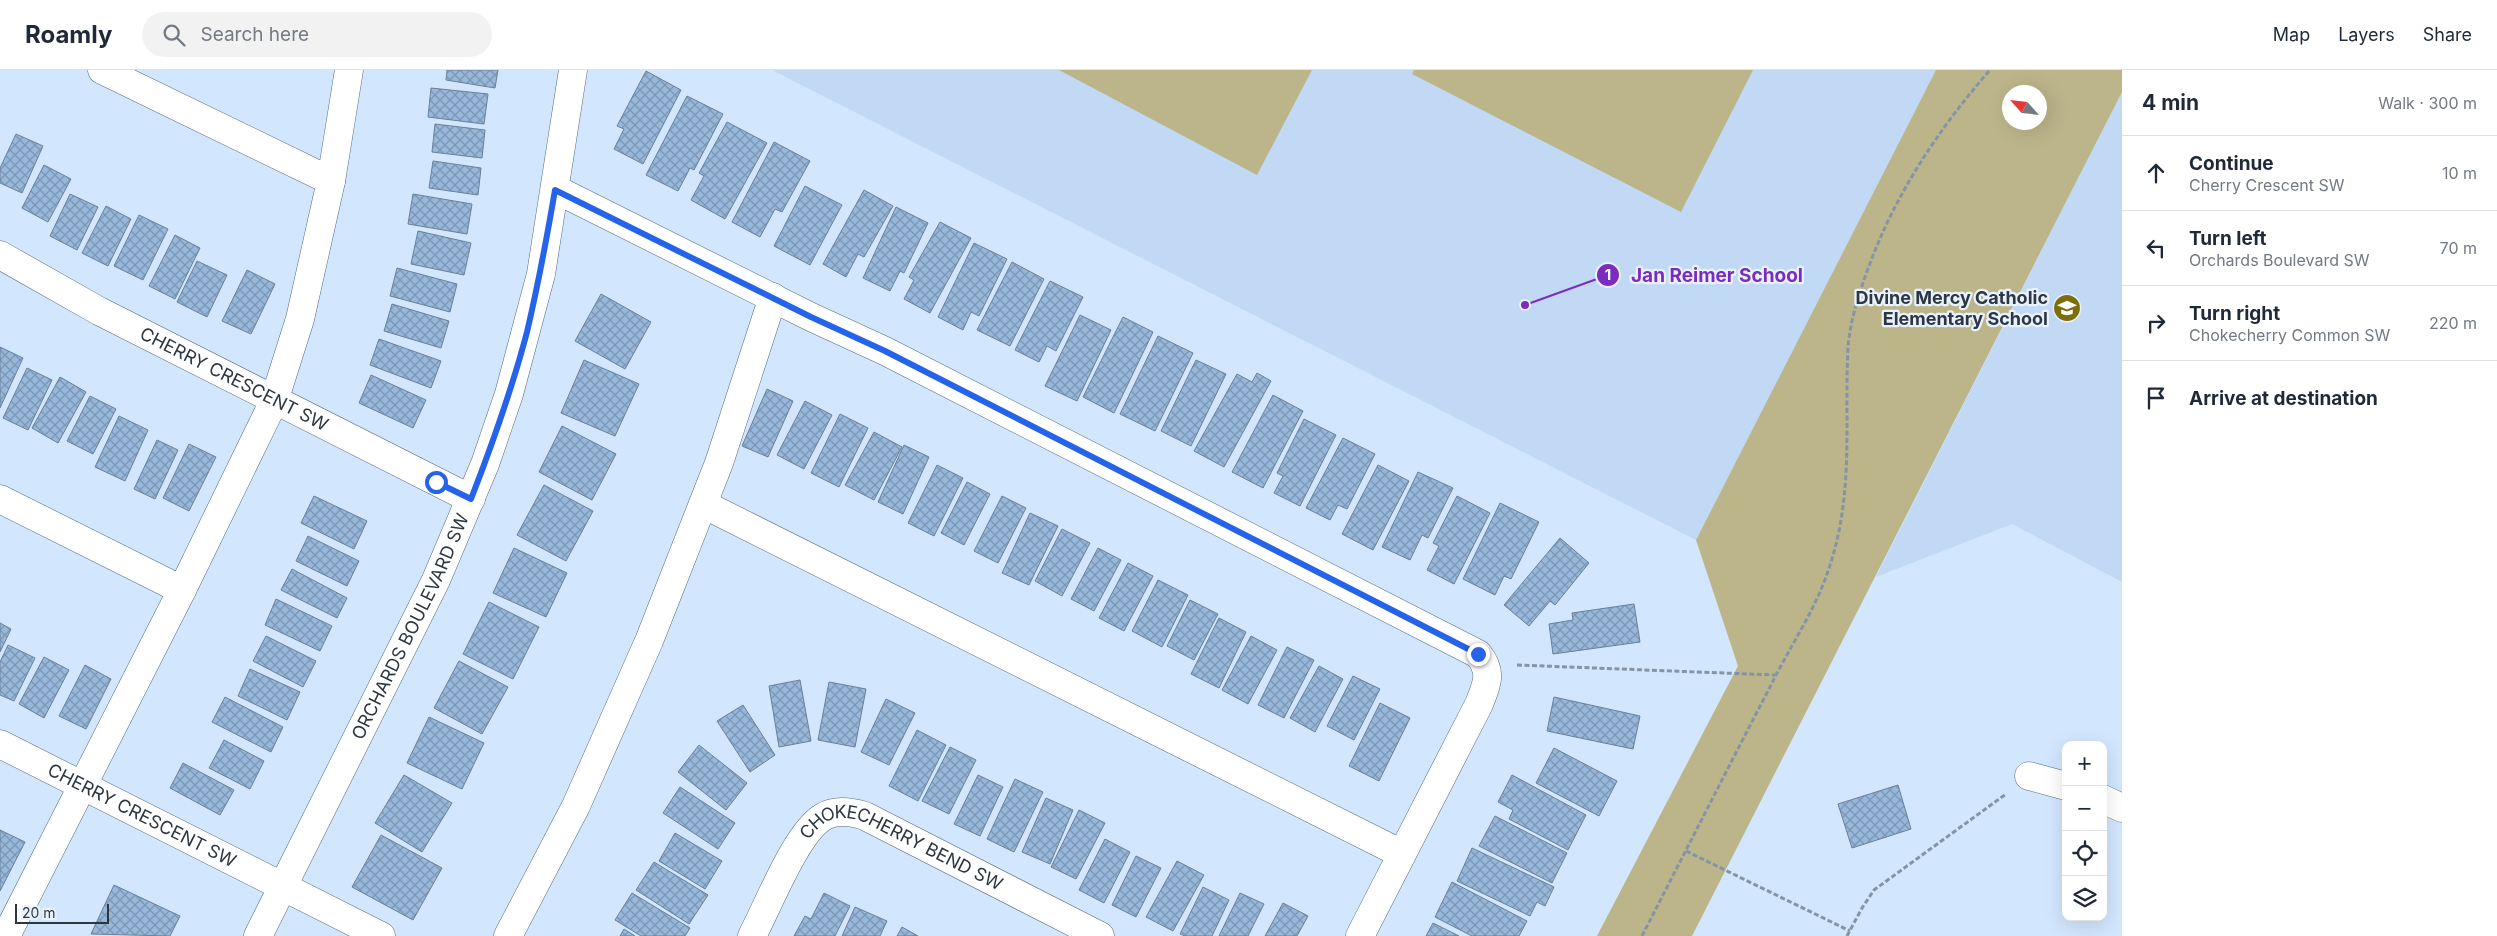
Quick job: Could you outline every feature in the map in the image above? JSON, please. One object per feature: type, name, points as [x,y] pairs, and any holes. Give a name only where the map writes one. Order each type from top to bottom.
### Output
[{"type":"street","points":[[102,70],[331,181]]},
{"type":"street","points":[[6,936],[182,590],[274,401],[300,318],[331,181],[349,70]]},
{"type":"street","name":"ORCHARDS BOULEVARD SW","points":[[258,936],[436,580],[471,499],[509,394],[526,334],[540,274],[574,70]]},
{"type":"street","points":[[555,190],[885,351],[1478,654],[1486,664],[1488,675],[1479,704],[1360,936]]},
{"type":"street","name":"CHERRY CRESCENT SW","points":[[0,255],[99,311],[471,499]]},
{"type":"street","points":[[508,936],[576,806],[649,641],[719,463],[773,297]]},
{"type":"street","points":[[0,499],[182,590]]},
{"type":"street","points":[[703,504],[1402,854]]},
{"type":"street","name":"CHERRY CRESCENT SW","points":[[0,744],[381,936]]},
{"type":"street","points":[[2029,776],[2062,785]]},
{"type":"street","points":[[2107,801],[2122,808]]},
{"type":"street","name":"CHOKECHERRY BEND SW","points":[[752,936],[802,838],[825,816],[850,812],[865,816],[1100,936]]},
{"type":"path","points":[[1642,936],[1827,575],[1843,512],[1848,459],[1848,346],[1858,300],[1872,258],[1889,218],[1915,170],[1960,105],[1990,70]]},
{"type":"path","points":[[1486,664],[1776,675]]},
{"type":"path","points":[[1847,936],[1874,890],[2029,776]]},
{"type":"path","points":[[1686,851],[1850,931]]},
{"type":"shaded area","points":[[772,70],[1936,70],[1696,540]]},
{"type":"shaded area","points":[[1059,70],[1312,70],[1257,175]]},
{"type":"shaded area","points":[[1414,70],[1753,70],[1681,212],[1412,74]]},
{"type":"shaded area","points":[[1936,70],[2122,70],[2122,92],[1692,936],[1597,936],[1738,666],[1696,540]]},
{"type":"shaded area","name":"Divine Mercy Catholic Elementary School","points":[[2122,92],[2122,582],[2012,524],[1876,577]]},
{"type":"building","points":[[447,70],[498,70],[495,88],[446,80]]},
{"type":"building","points":[[646,71],[681,90],[643,164],[614,149],[624,129],[617,126]]},
{"type":"building","points":[[431,88],[488,94],[484,124],[428,117]]},
{"type":"building","points":[[687,96],[723,114],[694,170],[690,168],[678,191],[646,175]]},
{"type":"building","points":[[727,122],[767,143],[725,219],[691,200],[704,176],[699,173]]},
{"type":"building","points":[[435,124],[485,130],[482,158],[432,152]]},
{"type":"building","points":[[16,134],[43,146],[22,193],[0,183],[0,168]]},
{"type":"building","points":[[774,142],[810,161],[782,212],[775,209],[760,237],[732,222]]},
{"type":"building","points":[[433,161],[481,168],[478,195],[429,188]]},
{"type":"building","points":[[44,165],[71,179],[48,222],[22,208]]},
{"type":"building","points":[[805,186],[842,205],[810,265],[774,246]]},
{"type":"building","points":[[864,190],[893,206],[864,257],[858,254],[846,277],[823,264]]},
{"type":"building","points":[[70,194],[98,207],[77,250],[50,236]]},
{"type":"building","points":[[413,194],[472,204],[467,234],[408,224]]},
{"type":"building","points":[[106,206],[131,219],[108,266],[82,253]]},
{"type":"building","points":[[896,207],[928,223],[904,273],[900,271],[890,291],[863,278]]},
{"type":"building","points":[[139,215],[168,229],[143,280],[114,266]]},
{"type":"building","points":[[940,222],[971,238],[930,313],[904,299],[914,280],[909,277]]},
{"type":"building","points":[[418,231],[471,243],[464,275],[411,264]]},
{"type":"building","points":[[175,235],[200,248],[175,299],[149,286]]},
{"type":"building","points":[[974,243],[1007,259],[979,316],[971,312],[963,330],[938,317]]},
{"type":"building","points":[[197,261],[227,275],[207,317],[177,302]]},
{"type":"building","points":[[1012,262],[1044,279],[1010,346],[977,330]]},
{"type":"building","points":[[397,268],[457,284],[450,312],[390,296]]},
{"type":"building","points":[[247,270],[275,284],[251,334],[222,321]]},
{"type":"building","points":[[1050,281],[1083,297],[1056,351],[1047,346],[1039,362],[1015,350]]},
{"type":"building","points":[[601,294],[651,322],[625,369],[575,341]]},
{"type":"building","points":[[392,304],[449,321],[441,348],[384,331]]},
{"type":"building","points":[[1080,315],[1111,330],[1077,401],[1045,386]]},
{"type":"building","points":[[1123,317],[1153,332],[1114,413],[1083,397]]},
{"type":"building","points":[[1158,336],[1193,353],[1155,431],[1120,414]]},
{"type":"building","points":[[379,339],[441,361],[431,388],[370,365]]},
{"type":"building","points":[[0,347],[23,358],[0,408]]},
{"type":"building","points":[[584,360],[639,384],[615,436],[561,413]]},
{"type":"building","points":[[1196,360],[1226,374],[1191,446],[1161,431]]},
{"type":"building","points":[[27,368],[52,380],[28,430],[3,418]]},
{"type":"building","points":[[1257,373],[1271,381],[1224,467],[1194,451],[1237,374],[1252,382]]},
{"type":"building","points":[[371,375],[426,400],[413,428],[359,403]]},
{"type":"building","points":[[60,377],[86,392],[58,443],[32,428]]},
{"type":"building","points":[[767,389],[793,401],[768,457],[742,446]]},
{"type":"building","points":[[1273,395],[1303,411],[1263,488],[1232,472]]},
{"type":"building","points":[[90,396],[116,409],[93,454],[67,441]]},
{"type":"building","points":[[805,401],[832,415],[804,469],[777,455]]},
{"type":"building","points":[[840,414],[868,428],[839,487],[811,473]]},
{"type":"building","points":[[119,416],[148,430],[125,481],[95,467]]},
{"type":"building","points":[[1304,419],[1336,435],[1300,506],[1274,493],[1283,476],[1277,473]]},
{"type":"building","points":[[562,426],[616,454],[592,500],[539,472]]},
{"type":"building","points":[[874,432],[902,447],[874,500],[845,485]]},
{"type":"building","points":[[1343,438],[1375,454],[1347,509],[1338,505],[1330,520],[1306,508]]},
{"type":"building","points":[[157,440],[178,450],[155,499],[134,489]]},
{"type":"building","points":[[189,444],[216,457],[189,511],[163,498]]},
{"type":"building","points":[[904,445],[929,457],[903,514],[878,502]]},
{"type":"building","points":[[937,465],[963,478],[934,536],[908,523]]},
{"type":"building","points":[[1378,465],[1409,481],[1373,550],[1342,534]]},
{"type":"building","points":[[1418,472],[1453,488],[1428,538],[1422,535],[1410,560],[1382,547]]},
{"type":"building","points":[[967,482],[990,494],[964,545],[941,533]]},
{"type":"building","points":[[544,485],[593,511],[566,561],[517,535]]},
{"type":"building","points":[[314,496],[367,521],[354,549],[301,523]]},
{"type":"building","points":[[1002,496],[1026,508],[998,563],[974,551]]},
{"type":"building","points":[[1457,496],[1490,513],[1454,584],[1427,570],[1439,546],[1433,543]]},
{"type":"building","points":[[1500,503],[1539,522],[1511,579],[1504,576],[1495,595],[1463,579]]},
{"type":"building","points":[[1030,513],[1058,526],[1029,585],[1002,573]]},
{"type":"building","points":[[1062,529],[1090,543],[1062,596],[1035,581]]},
{"type":"building","points":[[308,536],[359,561],[347,586],[296,561]]},
{"type":"building","points":[[1560,538],[1589,563],[1555,605],[1550,601],[1529,626],[1504,605]]},
{"type":"building","points":[[514,548],[567,573],[546,617],[493,593]]},
{"type":"building","points":[[1098,548],[1121,560],[1094,611],[1071,599]]},
{"type":"building","points":[[1128,563],[1153,576],[1124,631],[1099,618]]},
{"type":"building","points":[[292,569],[347,598],[337,618],[281,590]]},
{"type":"building","points":[[1158,580],[1188,595],[1162,647],[1132,631]]},
{"type":"building","points":[[276,599],[332,626],[320,651],[265,625]]},
{"type":"building","points":[[1190,600],[1218,614],[1194,660],[1167,646]]},
{"type":"building","points":[[489,602],[539,627],[513,679],[463,654]]},
{"type":"building","points":[[1634,604],[1640,642],[1553,654],[1549,624],[1573,620],[1572,613]]},
{"type":"building","points":[[1219,618],[1246,632],[1219,688],[1191,674]]},
{"type":"building","points":[[0,623],[11,629],[0,652]]},
{"type":"building","points":[[266,636],[316,661],[303,687],[253,661]]},
{"type":"building","points":[[1251,636],[1277,650],[1248,704],[1222,690]]},
{"type":"building","points":[[8,645],[35,658],[14,701],[0,695],[0,662]]},
{"type":"building","points":[[1287,647],[1314,660],[1284,718],[1258,705]]},
{"type":"building","points":[[44,657],[69,670],[44,718],[19,704]]},
{"type":"building","points":[[459,661],[508,687],[482,734],[434,708]]},
{"type":"building","points":[[85,665],[111,679],[86,729],[59,716]]},
{"type":"building","points":[[1319,666],[1343,679],[1315,732],[1290,718]]},
{"type":"building","points":[[250,669],[300,692],[287,720],[238,696]]},
{"type":"building","points":[[1353,676],[1380,689],[1354,740],[1327,726]]},
{"type":"building","points":[[800,680],[811,741],[779,747],[769,686]]},
{"type":"building","points":[[829,682],[866,689],[855,747],[818,740]]},
{"type":"building","points":[[225,697],[283,727],[271,752],[212,722]]},
{"type":"building","points":[[1554,697],[1640,716],[1633,749],[1547,731]]},
{"type":"building","points":[[886,699],[915,713],[889,765],[861,752]]},
{"type":"building","points":[[1380,703],[1410,718],[1379,781],[1349,766]]},
{"type":"building","points":[[743,705],[775,755],[750,772],[717,721]]},
{"type":"building","points":[[429,717],[484,743],[462,789],[407,763]]},
{"type":"building","points":[[917,730],[946,745],[918,801],[889,786]]},
{"type":"building","points":[[224,740],[264,761],[250,789],[209,768]]},
{"type":"building","points":[[699,745],[747,783],[726,810],[678,772]]},
{"type":"building","points":[[950,747],[976,760],[949,814],[922,801]]},
{"type":"building","points":[[1554,748],[1617,781],[1599,816],[1536,783]]},
{"type":"building","points":[[183,763],[234,790],[220,815],[170,788]]},
{"type":"building","points":[[404,775],[452,803],[422,852],[375,823]]},
{"type":"building","points":[[978,775],[1003,787],[980,836],[954,824]]},
{"type":"building","points":[[1512,775],[1586,815],[1568,850],[1509,819],[1513,810],[1498,802]]},
{"type":"building","points":[[1015,779],[1043,792],[1014,852],[987,839]]},
{"type":"building","points":[[1898,785],[1911,829],[1852,848],[1838,804]]},
{"type":"building","points":[[680,787],[735,823],[718,849],[663,813]]},
{"type":"building","points":[[1046,798],[1073,810],[1050,864],[1022,852]]},
{"type":"building","points":[[1079,810],[1105,823],[1076,879],[1051,867]]},
{"type":"building","points":[[1495,816],[1567,853],[1552,883],[1479,846]]},
{"type":"building","points":[[0,830],[25,842],[0,891]]},
{"type":"building","points":[[675,833],[722,861],[705,889],[659,861]]},
{"type":"building","points":[[381,835],[442,868],[413,920],[352,887]]},
{"type":"building","points":[[1105,839],[1130,852],[1104,903],[1079,890]]},
{"type":"building","points":[[1472,848],[1554,887],[1545,906],[1537,902],[1530,916],[1457,881]]},
{"type":"building","points":[[1136,856],[1161,868],[1136,917],[1112,905]]},
{"type":"building","points":[[1177,861],[1204,875],[1173,931],[1146,917]]},
{"type":"building","points":[[654,862],[708,895],[689,924],[636,890]]},
{"type":"building","points":[[1452,882],[1527,921],[1519,936],[1472,936],[1435,917]]},
{"type":"building","points":[[114,885],[180,916],[170,936],[91,934]]},
{"type":"building","points":[[1203,887],[1229,900],[1212,936],[1185,936],[1180,934]]},
{"type":"building","points":[[632,893],[690,928],[685,936],[641,936],[615,920]]},
{"type":"building","points":[[824,893],[850,906],[835,936],[794,936],[805,916],[811,919]]},
{"type":"building","points":[[1240,893],[1264,904],[1248,936],[1219,936]]},
{"type":"building","points":[[1283,903],[1308,916],[1297,936],[1265,936]]},
{"type":"building","points":[[855,907],[887,921],[880,936],[842,936]]},
{"type":"building","points":[[1433,923],[1459,936],[1426,936]]},
{"type":"building","points":[[902,927],[918,936],[897,936]]},
{"type":"building","points":[[624,929],[635,936],[620,936]]},
{"type":"place","name":"Jan Reimer School","points":[[1525,305]]},
{"type":"place","name":"Divine Mercy Catholic Elementary School","points":[[2067,308]]},
{"type":"route","points":[[436,482],[471,499],[509,394],[526,334],[540,274],[555,190],[811,317],[885,351],[1478,654]]}]
